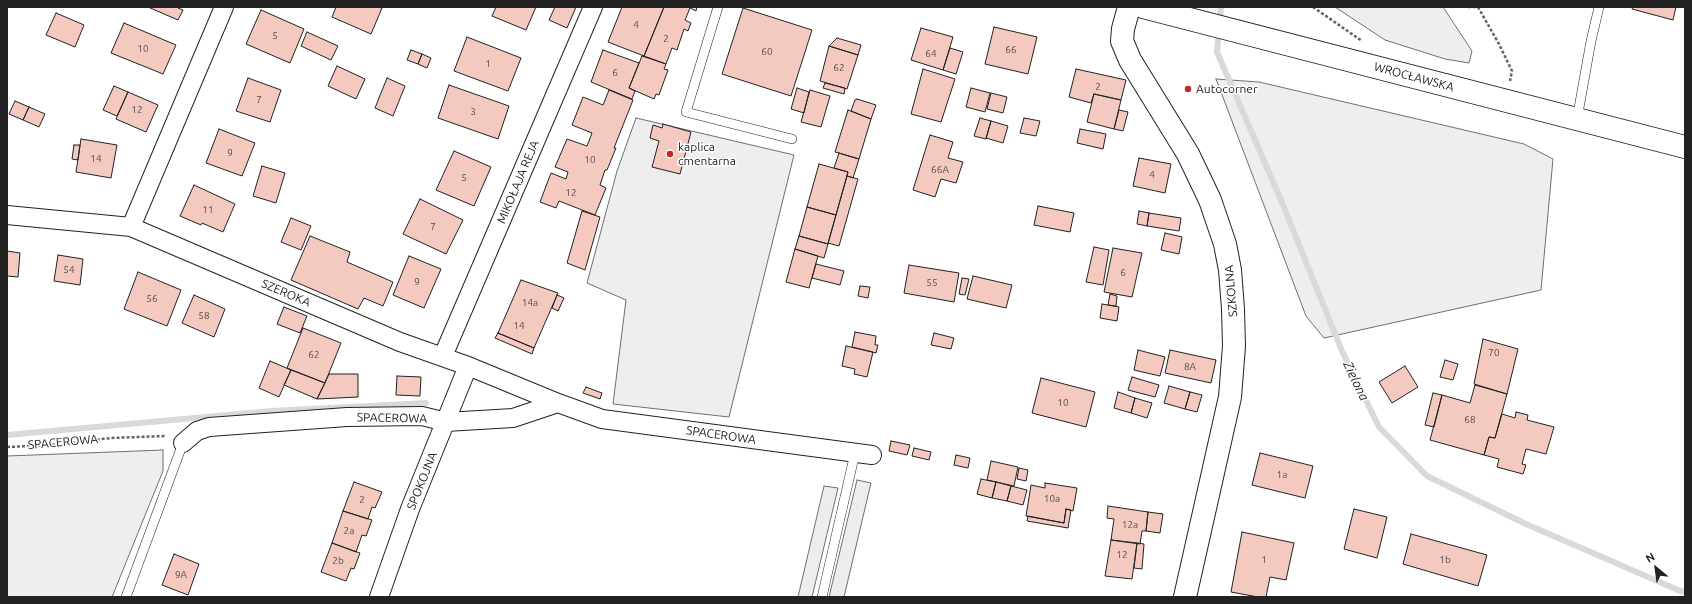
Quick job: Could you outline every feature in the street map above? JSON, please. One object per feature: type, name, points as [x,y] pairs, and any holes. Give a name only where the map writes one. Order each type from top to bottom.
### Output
[{"type":"street","points":[[131,227],[224,7]]},
{"type":"street","name":"MIKOŁAJA REJA","points":[[443,356],[593,7]]},
{"type":"street","name":"SZKOLNA","points":[[1129,7],[1123,28],[1122,41],[1130,60],[1188,154],[1210,200],[1225,244],[1230,270],[1234,346],[1230,397],[1185,597]]},
{"type":"street","name":"WROCŁAWSKA","points":[[1143,7],[1247,35],[1685,146]]},
{"type":"street","name":"SZEROKA","points":[[7,215],[131,227],[400,342],[443,356],[558,403]]},
{"type":"street","name":"SPOKOJNA","points":[[379,597],[410,509],[468,366]]},
{"type":"street","name":"SPACEROWA","points":[[184,442],[197,431],[209,427],[362,417],[422,416],[446,422],[513,418],[558,403],[602,419],[863,454]]},
{"type":"lane","points":[[718,7],[686,112],[792,139]]},
{"type":"lane","points":[[1577,119],[1591,41],[1599,7]]},
{"type":"lane","points":[[126,597],[184,442]]},
{"type":"lane","points":[[822,597],[863,454]]},
{"type":"path","points":[[1313,7],[1364,42]]},
{"type":"path","points":[[1468,7],[1478,7],[1499,44],[1512,72],[1505,101]]},
{"type":"path","name":"SPACEROWA","points":[[7,447],[51,445],[125,437],[176,437],[184,442]]},
{"type":"shaded area","points":[[1335,7],[1443,7],[1472,51],[1469,63],[1445,59],[1385,40]]},
{"type":"shaded area","points":[[1216,79],[1259,82],[1524,144],[1553,159],[1541,290],[1324,338],[1306,316]]},
{"type":"shaded area","points":[[636,118],[794,155],[729,417],[613,404],[626,300],[587,283],[617,171]]},
{"type":"shaded area","points":[[163,450],[163,471],[112,597],[7,597],[7,456]]},
{"type":"shaded area","points":[[857,480],[871,483],[844,597],[829,597]]},
{"type":"shaded area","points":[[824,486],[838,488],[812,597],[798,597]]},
{"type":"building","points":[[148,7],[179,7],[178,8],[183,10],[178,20]]},
{"type":"building","points":[[336,7],[382,8],[371,34],[332,17]]},
{"type":"building","points":[[496,7],[536,7],[526,30],[492,16]]},
{"type":"building","points":[[555,7],[576,7],[567,28],[549,20]]},
{"type":"building","points":[[622,7],[664,7],[644,56],[608,42]]},
{"type":"building","points":[[664,7],[697,7],[696,11],[690,8],[685,20],[691,23],[688,31],[684,29],[677,50],[672,48],[666,64],[644,56]]},
{"type":"building","points":[[1633,7],[1676,7],[1673,20],[1632,9]]},
{"type":"building","points":[[743,8],[812,30],[791,96],[722,74]]},
{"type":"building","points":[[261,10],[304,29],[290,63],[246,44]]},
{"type":"building","points":[[56,13],[84,25],[75,47],[46,35]]},
{"type":"building","points":[[124,23],[176,45],[163,74],[111,53]]},
{"type":"building","points":[[994,27],[1037,37],[1028,74],[985,64]]},
{"type":"building","points":[[921,28],[953,37],[943,70],[911,60]]},
{"type":"building","points":[[307,32],[338,46],[331,60],[301,46]]},
{"type":"building","points":[[467,37],[521,58],[508,91],[454,71]]},
{"type":"building","points":[[837,38],[861,45],[858,55],[829,46]]},
{"type":"building","points":[[829,46],[858,55],[847,89],[820,81]]},
{"type":"building","points":[[950,48],[963,52],[956,74],[943,70]]},
{"type":"building","points":[[411,50],[422,54],[418,64],[407,60]]},
{"type":"building","points":[[603,50],[639,63],[629,88],[635,91],[632,99],[591,82]]},
{"type":"building","points":[[422,54],[431,58],[427,68],[418,64]]},
{"type":"building","points":[[642,56],[666,64],[664,69],[668,70],[659,95],[656,94],[654,99],[629,88]]},
{"type":"building","points":[[337,66],[365,79],[356,99],[328,86]]},
{"type":"building","points":[[923,69],[955,79],[941,122],[911,114]]},
{"type":"building","points":[[1076,69],[1126,80],[1121,100],[1094,94],[1091,103],[1069,97]]},
{"type":"building","points":[[248,78],[281,90],[270,122],[236,111]]},
{"type":"building","points":[[387,78],[405,86],[393,116],[375,108]]},
{"type":"building","points":[[825,83],[845,88],[844,94],[823,88]]},
{"type":"building","points":[[449,85],[509,106],[498,139],[438,118]]},
{"type":"building","points":[[114,86],[128,92],[117,116],[103,110]]},
{"type":"building","points":[[797,88],[809,92],[804,113],[791,109]]},
{"type":"building","points":[[971,88],[990,93],[985,112],[966,107]]},
{"type":"building","points":[[609,90],[633,100],[614,148],[616,148],[607,170],[605,170],[600,185],[606,188],[595,215],[559,201],[556,208],[540,202],[551,173],[566,179],[568,172],[555,167],[567,139],[587,146],[592,133],[572,125],[583,97],[603,105]]},
{"type":"building","points":[[810,90],[830,96],[821,127],[801,122]]},
{"type":"building","points":[[128,92],[158,105],[146,132],[116,119]]},
{"type":"building","points":[[991,93],[1007,97],[1003,113],[987,109]]},
{"type":"building","points":[[1094,94],[1121,100],[1114,129],[1087,122]]},
{"type":"building","points":[[857,99],[876,105],[871,119],[851,111],[855,100]]},
{"type":"building","points":[[15,101],[29,107],[23,120],[9,114]]},
{"type":"building","points":[[29,107],[45,114],[39,127],[23,120]]},
{"type":"building","points":[[848,110],[871,119],[859,159],[835,152]]},
{"type":"building","points":[[1119,110],[1128,112],[1123,131],[1114,129]]},
{"type":"building","points":[[980,118],[991,121],[986,139],[974,136]]},
{"type":"building","points":[[1024,118],[1040,121],[1036,136],[1020,133]]},
{"type":"building","points":[[991,121],[1008,126],[1003,143],[986,138]]},
{"type":"building","name":"kaplica cmentarna","points":[[663,124],[691,132],[680,174],[652,167],[659,141],[650,138],[653,125],[662,128]]},
{"type":"building","points":[[219,129],[255,143],[242,176],[206,163]]},
{"type":"building","points":[[1080,129],[1106,134],[1103,149],[1077,143]]},
{"type":"building","points":[[930,135],[953,142],[948,158],[963,162],[956,183],[941,179],[935,197],[913,190]]},
{"type":"building","points":[[81,139],[117,145],[111,178],[76,172]]},
{"type":"building","points":[[74,145],[80,145],[78,160],[72,159]]},
{"type":"building","points":[[454,151],[491,167],[474,206],[436,190]]},
{"type":"building","points":[[839,153],[859,159],[853,178],[847,176],[848,172],[834,168]]},
{"type":"building","points":[[1139,158],[1171,164],[1165,193],[1133,186]]},
{"type":"building","points":[[819,164],[848,172],[836,215],[807,207]]},
{"type":"building","points":[[262,166],[285,173],[276,203],[253,196]]},
{"type":"building","points":[[847,176],[858,179],[839,246],[828,243]]},
{"type":"building","points":[[194,185],[235,204],[223,232],[180,216]]},
{"type":"building","points":[[420,199],[463,220],[446,254],[403,234]]},
{"type":"building","points":[[1038,206],[1074,213],[1070,232],[1034,225]]},
{"type":"building","points":[[807,207],[836,215],[828,244],[799,236]]},
{"type":"building","points":[[582,211],[600,217],[585,270],[567,263]]},
{"type":"building","points":[[1139,211],[1149,213],[1147,226],[1137,224]]},
{"type":"building","points":[[1149,213],[1181,218],[1179,231],[1147,226]]},
{"type":"building","points":[[291,218],[311,226],[301,250],[281,242]]},
{"type":"building","points":[[1165,233],[1182,237],[1179,254],[1161,250]]},
{"type":"building","points":[[310,236],[350,252],[347,262],[393,282],[383,306],[364,298],[358,309],[291,280]]},
{"type":"building","points":[[799,236],[828,244],[824,258],[795,249]]},
{"type":"building","points":[[1094,247],[1109,250],[1103,285],[1086,282]]},
{"type":"building","points":[[1113,248],[1142,253],[1132,297],[1104,292]]},
{"type":"building","points":[[795,249],[818,256],[809,288],[786,282]]},
{"type":"building","points":[[7,251],[20,253],[18,277],[7,276]]},
{"type":"building","points":[[58,255],[83,259],[80,285],[54,281]]},
{"type":"building","points":[[409,256],[441,269],[424,308],[393,295]]},
{"type":"building","points":[[816,264],[844,271],[840,285],[812,278]]},
{"type":"building","points":[[909,265],[959,273],[954,302],[904,293]]},
{"type":"building","points":[[138,272],[181,290],[167,326],[124,309]]},
{"type":"building","points":[[973,276],[1012,285],[1006,308],[967,299]]},
{"type":"building","points":[[962,278],[969,279],[965,295],[959,294]]},
{"type":"building","points":[[521,280],[558,293],[534,348],[498,333]]},
{"type":"building","points":[[860,286],[870,287],[868,298],[858,296]]},
{"type":"building","points":[[1110,294],[1117,296],[1116,306],[1108,305]]},
{"type":"building","points":[[194,295],[225,309],[214,337],[182,323]]},
{"type":"building","points":[[557,295],[564,298],[558,311],[552,308]]},
{"type":"building","points":[[1102,304],[1119,307],[1117,321],[1100,318]]},
{"type":"building","points":[[284,307],[307,316],[300,333],[277,324]]},
{"type":"building","points":[[303,328],[341,343],[325,383],[287,368]]},
{"type":"building","points":[[855,332],[876,336],[875,345],[878,345],[876,353],[852,347]]},
{"type":"building","points":[[498,333],[534,348],[532,354],[495,338]]},
{"type":"building","points":[[934,333],[954,338],[951,349],[931,345]]},
{"type":"building","points":[[1483,339],[1518,349],[1507,394],[1474,384]]},
{"type":"building","points":[[846,346],[873,352],[867,377],[854,374],[855,369],[842,366]]},
{"type":"building","points":[[1138,350],[1165,357],[1160,376],[1134,370]]},
{"type":"building","points":[[1170,350],[1216,360],[1211,383],[1165,373]]},
{"type":"building","points":[[1445,360],[1458,364],[1453,380],[1440,377]]},
{"type":"building","points":[[270,361],[291,370],[279,397],[259,388]]},
{"type":"building","points":[[1405,366],[1418,387],[1392,403],[1379,382]]},
{"type":"building","points":[[291,370],[325,383],[317,399],[284,385]]},
{"type":"building","points":[[329,374],[358,374],[358,397],[317,399]]},
{"type":"building","points":[[397,376],[421,377],[420,396],[396,395]]},
{"type":"building","points":[[1132,377],[1159,385],[1155,397],[1128,390]]},
{"type":"building","points":[[1041,378],[1095,392],[1086,427],[1032,413]]},
{"type":"building","points":[[1475,385],[1507,394],[1495,438],[1489,437],[1484,455],[1430,440],[1442,395],[1470,403]]},
{"type":"building","points":[[1169,386],[1190,392],[1185,409],[1164,403]]},
{"type":"building","points":[[586,387],[602,393],[600,399],[583,393]]},
{"type":"building","points":[[1118,392],[1135,398],[1131,413],[1114,408]]},
{"type":"building","points":[[1190,392],[1202,395],[1197,412],[1185,409]]},
{"type":"building","points":[[1433,393],[1442,395],[1434,427],[1425,425]]},
{"type":"building","points":[[1135,398],[1152,403],[1147,418],[1131,413]]},
{"type":"building","points":[[1516,412],[1528,415],[1527,420],[1554,427],[1546,454],[1526,449],[1522,464],[1526,465],[1523,474],[1497,467],[1499,459],[1484,455],[1489,437],[1495,438],[1502,414],[1515,418]]},
{"type":"building","points":[[891,441],[910,445],[907,455],[889,451]]},
{"type":"building","points":[[914,448],[931,452],[929,460],[912,456]]},
{"type":"building","points":[[1260,453],[1313,466],[1305,498],[1252,485]]},
{"type":"building","points":[[956,455],[970,458],[968,468],[954,465]]},
{"type":"building","points":[[991,461],[1018,467],[1014,486],[987,480]]},
{"type":"building","points":[[1019,468],[1028,470],[1026,481],[1017,479]]},
{"type":"building","points":[[981,479],[996,482],[992,498],[977,494]]},
{"type":"building","points":[[354,482],[382,492],[375,508],[372,507],[368,519],[343,511]]},
{"type":"building","points":[[996,482],[1011,486],[1007,501],[992,498]]},
{"type":"building","points":[[1045,483],[1077,488],[1073,511],[1066,509],[1064,523],[1026,516],[1031,485],[1045,488]]},
{"type":"building","points":[[1011,486],[1027,490],[1023,505],[1007,501]]},
{"type":"building","points":[[1108,506],[1148,512],[1146,531],[1142,531],[1140,544],[1111,540],[1114,519],[1107,518]]},
{"type":"building","points":[[1066,509],[1071,510],[1068,528],[1027,521],[1028,516],[1064,523]]},
{"type":"building","points":[[1354,509],[1387,517],[1377,558],[1344,549]]},
{"type":"building","points":[[343,511],[372,520],[366,536],[362,535],[356,552],[332,543]]},
{"type":"building","points":[[1148,512],[1163,514],[1160,533],[1146,531]]},
{"type":"building","points":[[1242,532],[1294,543],[1286,580],[1270,577],[1266,597],[1231,592]]},
{"type":"building","points":[[1411,534],[1487,555],[1478,586],[1403,564]]},
{"type":"building","points":[[1111,540],[1137,543],[1132,579],[1105,576]]},
{"type":"building","points":[[332,543],[360,553],[354,569],[351,568],[346,581],[321,572]]},
{"type":"building","points":[[1137,543],[1144,544],[1142,569],[1134,568]]},
{"type":"building","points":[[174,554],[199,564],[188,595],[162,585]]},
{"type":"waterway","name":"Zielona","points":[[1221,7],[1217,52],[1283,205],[1342,351],[1379,427],[1427,476],[1526,524],[1685,592]]},
{"type":"waterway","points":[[7,435],[272,411],[426,403]]},
{"type":"place","name":"Autocorner","points":[[1188,89]]},
{"type":"place","name":"kaplica cmentarna","points":[[670,154]]}]
